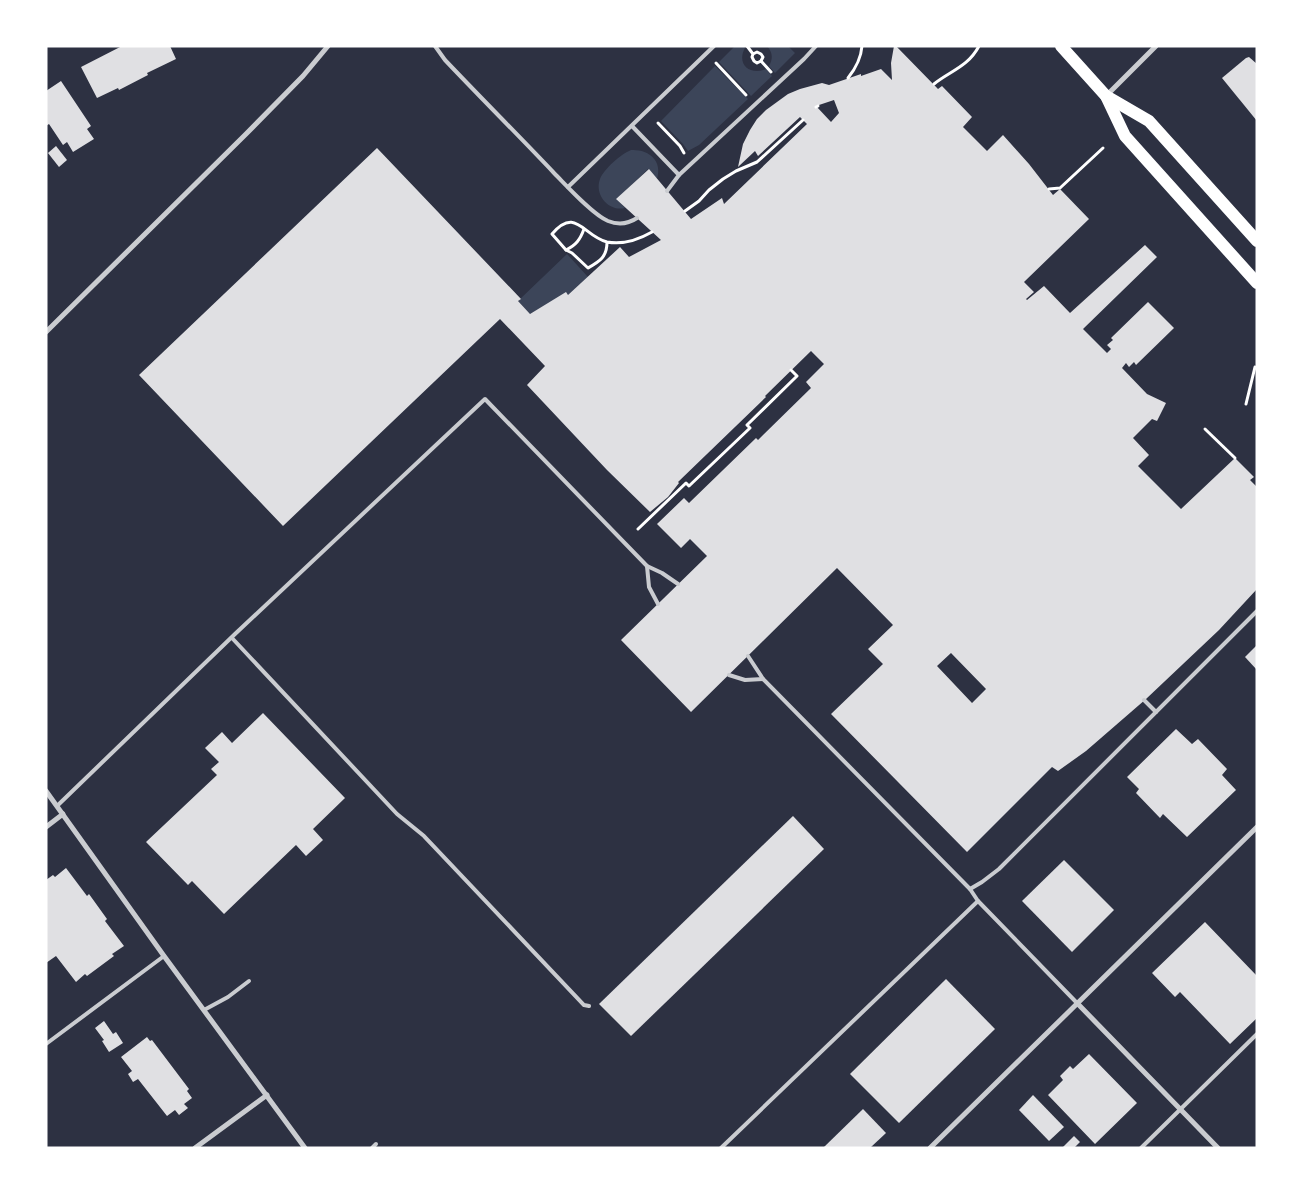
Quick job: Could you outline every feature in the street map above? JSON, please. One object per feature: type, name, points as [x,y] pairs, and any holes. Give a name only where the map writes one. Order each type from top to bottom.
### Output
[{"type":"main road","points":[[1061,46],[1106,96],[1125,136],[1257,283]]},
{"type":"main road","points":[[1106,96],[1149,121],[1257,241]]},
{"type":"street","points":[[46,332],[246,134],[303,76],[328,46]]},
{"type":"street","points":[[1106,96],[1156,46]]},
{"type":"street","points":[[46,791],[305,1148]]},
{"type":"street","points":[[46,827],[63,814]]},
{"type":"street","points":[[930,1148],[1257,827]]},
{"type":"street","points":[[1077,1003],[1218,1148]]},
{"type":"street","points":[[196,1148],[267,1095]]},
{"type":"lane","points":[[435,46],[445,60],[596,214],[615,224],[625,224],[637,218]]},
{"type":"lane","points":[[568,187],[714,46]]},
{"type":"lane","points":[[667,191],[679,175],[816,46]]},
{"type":"lane","points":[[632,126],[679,175]]},
{"type":"lane","points":[[57,806],[485,399],[647,566],[678,584]]},
{"type":"lane","points":[[647,566],[649,587],[658,604]]},
{"type":"lane","points":[[970,889],[999,869],[1257,611]]},
{"type":"lane","points":[[232,638],[398,814],[424,836],[584,1005],[589,1006]]},
{"type":"lane","points":[[748,656],[763,680],[970,889],[978,902],[1077,1003]]},
{"type":"lane","points":[[728,675],[745,680],[763,680]]},
{"type":"lane","points":[[1144,700],[1156,712]]},
{"type":"lane","points":[[721,1148],[978,902]]},
{"type":"lane","points":[[46,1044],[164,956]]},
{"type":"lane","points":[[204,1010],[228,997],[249,981]]},
{"type":"lane","points":[[1141,1148],[1257,1034]]},
{"type":"lane","points":[[372,1148],[376,1144]]},
{"type":"path","points":[[746,46],[753,54]]},
{"type":"path","points":[[848,78],[856,68],[862,46]]},
{"type":"path","points":[[934,84],[964,65],[979,46]]},
{"type":"path","points":[[707,53],[756,104]]},
{"type":"path","points":[[685,211],[699,201],[723,178],[736,170],[757,162],[803,120]]},
{"type":"path","points":[[658,123],[680,146],[684,153]]},
{"type":"path","points":[[1049,189],[1060,188],[1103,148]]},
{"type":"path","points":[[566,250],[579,242],[584,229]]},
{"type":"path","points":[[552,234],[566,250],[588,268],[604,259],[607,242]]},
{"type":"path","points":[[1246,404],[1255,367]]},
{"type":"path","points":[[638,529],[686,483],[689,486],[750,428],[747,424],[797,376],[791,370]]},
{"type":"path","points":[[1205,428],[1235,458]]},
{"type":"shaded area","points":[[735,46],[743,46],[745,48],[742,59],[746,67],[755,71],[766,69],[772,76],[751,96],[719,62]]},
{"type":"shaded area","points":[[767,46],[788,46],[795,53],[775,73],[769,66],[772,56]]},
{"type":"shaded area","points":[[715,66],[748,99],[699,145],[688,151],[661,121]]},
{"type":"shaded area","points":[[631,150],[643,151],[653,157],[658,166],[657,179],[648,169],[617,199],[625,208],[619,209],[608,205],[604,201],[599,191],[600,179],[613,162]]},
{"type":"shaded area","points":[[567,254],[588,277],[568,295],[566,293],[530,314],[518,301]]},
{"type":"building","points":[[122,46],[170,46],[176,59],[147,73],[148,75],[119,90],[118,88],[97,98],[81,67]]},
{"type":"building","points":[[894,46],[896,46],[938,89],[942,86],[972,117],[963,127],[987,151],[1003,135],[1053,195],[1060,189],[1089,219],[1024,282],[1034,292],[1027,300],[1044,286],[1070,313],[1145,245],[1157,257],[1083,329],[1107,353],[1111,349],[1107,345],[1113,340],[1111,338],[1148,302],[1174,328],[1136,365],[1134,362],[1129,367],[1126,363],[1122,368],[1147,394],[1166,403],[1157,421],[1152,419],[1133,438],[1149,455],[1138,466],[1181,509],[1235,458],[1254,477],[1250,480],[1257,485],[1257,589],[1219,630],[1146,699],[1086,751],[1058,771],[1052,767],[967,852],[831,714],[883,664],[868,649],[893,625],[837,568],[691,712],[621,640],[707,556],[690,539],[681,548],[657,524],[684,498],[689,503],[811,388],[806,382],[824,364],[811,351],[678,482],[668,497],[650,512],[607,470],[527,385],[545,366],[500,319],[283,526],[139,375],[377,148],[521,299],[518,301],[530,314],[566,292],[568,295],[620,247],[629,257],[661,240],[616,199],[649,169],[691,219],[722,198],[724,204],[807,124],[800,117],[758,156],[755,151],[738,167],[743,144],[757,119],[766,110],[788,94],[822,83],[829,85],[881,69],[892,80],[891,63]],"holes":[[[834,100],[839,113],[831,122],[816,106]],[[951,653],[986,689],[972,703],[937,666]]]},
{"type":"building","points":[[1249,57],[1257,64],[1257,121],[1222,78]]},
{"type":"building","points":[[61,81],[91,126],[87,129],[94,139],[73,152],[67,142],[63,145],[49,124],[46,126],[46,91]]},
{"type":"building","points":[[56,146],[67,160],[59,167],[48,153]]},
{"type":"building","points":[[1257,645],[1257,670],[1245,657]]},
{"type":"building","points":[[263,713],[345,798],[313,829],[323,840],[306,856],[296,845],[224,914],[192,881],[188,885],[146,842],[217,775],[211,769],[219,762],[205,748],[222,732],[232,743]]},
{"type":"building","points":[[1176,729],[1192,744],[1198,739],[1227,769],[1222,775],[1236,790],[1187,837],[1163,814],[1160,818],[1136,793],[1139,789],[1127,777]]},
{"type":"building","points":[[793,816],[824,849],[631,1036],[599,1004]]},
{"type":"building","points":[[1064,860],[1114,910],[1072,952],[1022,901]]},
{"type":"building","points":[[66,868],[87,896],[89,894],[107,919],[105,921],[124,946],[112,954],[114,956],[87,976],[85,974],[76,982],[56,956],[46,963],[46,880],[53,875],[55,877]]},
{"type":"building","points":[[1205,922],[1257,976],[1257,1018],[1230,1044],[1180,992],[1175,997],[1152,973]]},
{"type":"building","points":[[946,979],[995,1029],[899,1123],[850,1074]]},
{"type":"building","points":[[104,1021],[113,1034],[116,1032],[123,1043],[109,1052],[102,1041],[104,1040],[95,1028]]},
{"type":"building","points":[[147,1037],[150,1041],[152,1040],[189,1089],[187,1091],[192,1098],[184,1104],[188,1108],[179,1115],[175,1110],[167,1116],[138,1079],[133,1082],[128,1074],[132,1071],[121,1057]]},
{"type":"building","points":[[1089,1054],[1137,1103],[1095,1144],[1048,1095],[1063,1080],[1060,1076],[1070,1066],[1073,1069]]},
{"type":"building","points":[[1033,1095],[1064,1127],[1049,1141],[1019,1110]]},
{"type":"building","points":[[863,1109],[886,1133],[870,1148],[823,1148]]},
{"type":"building","points":[[1074,1136],[1080,1142],[1074,1148],[1062,1148]]}]
